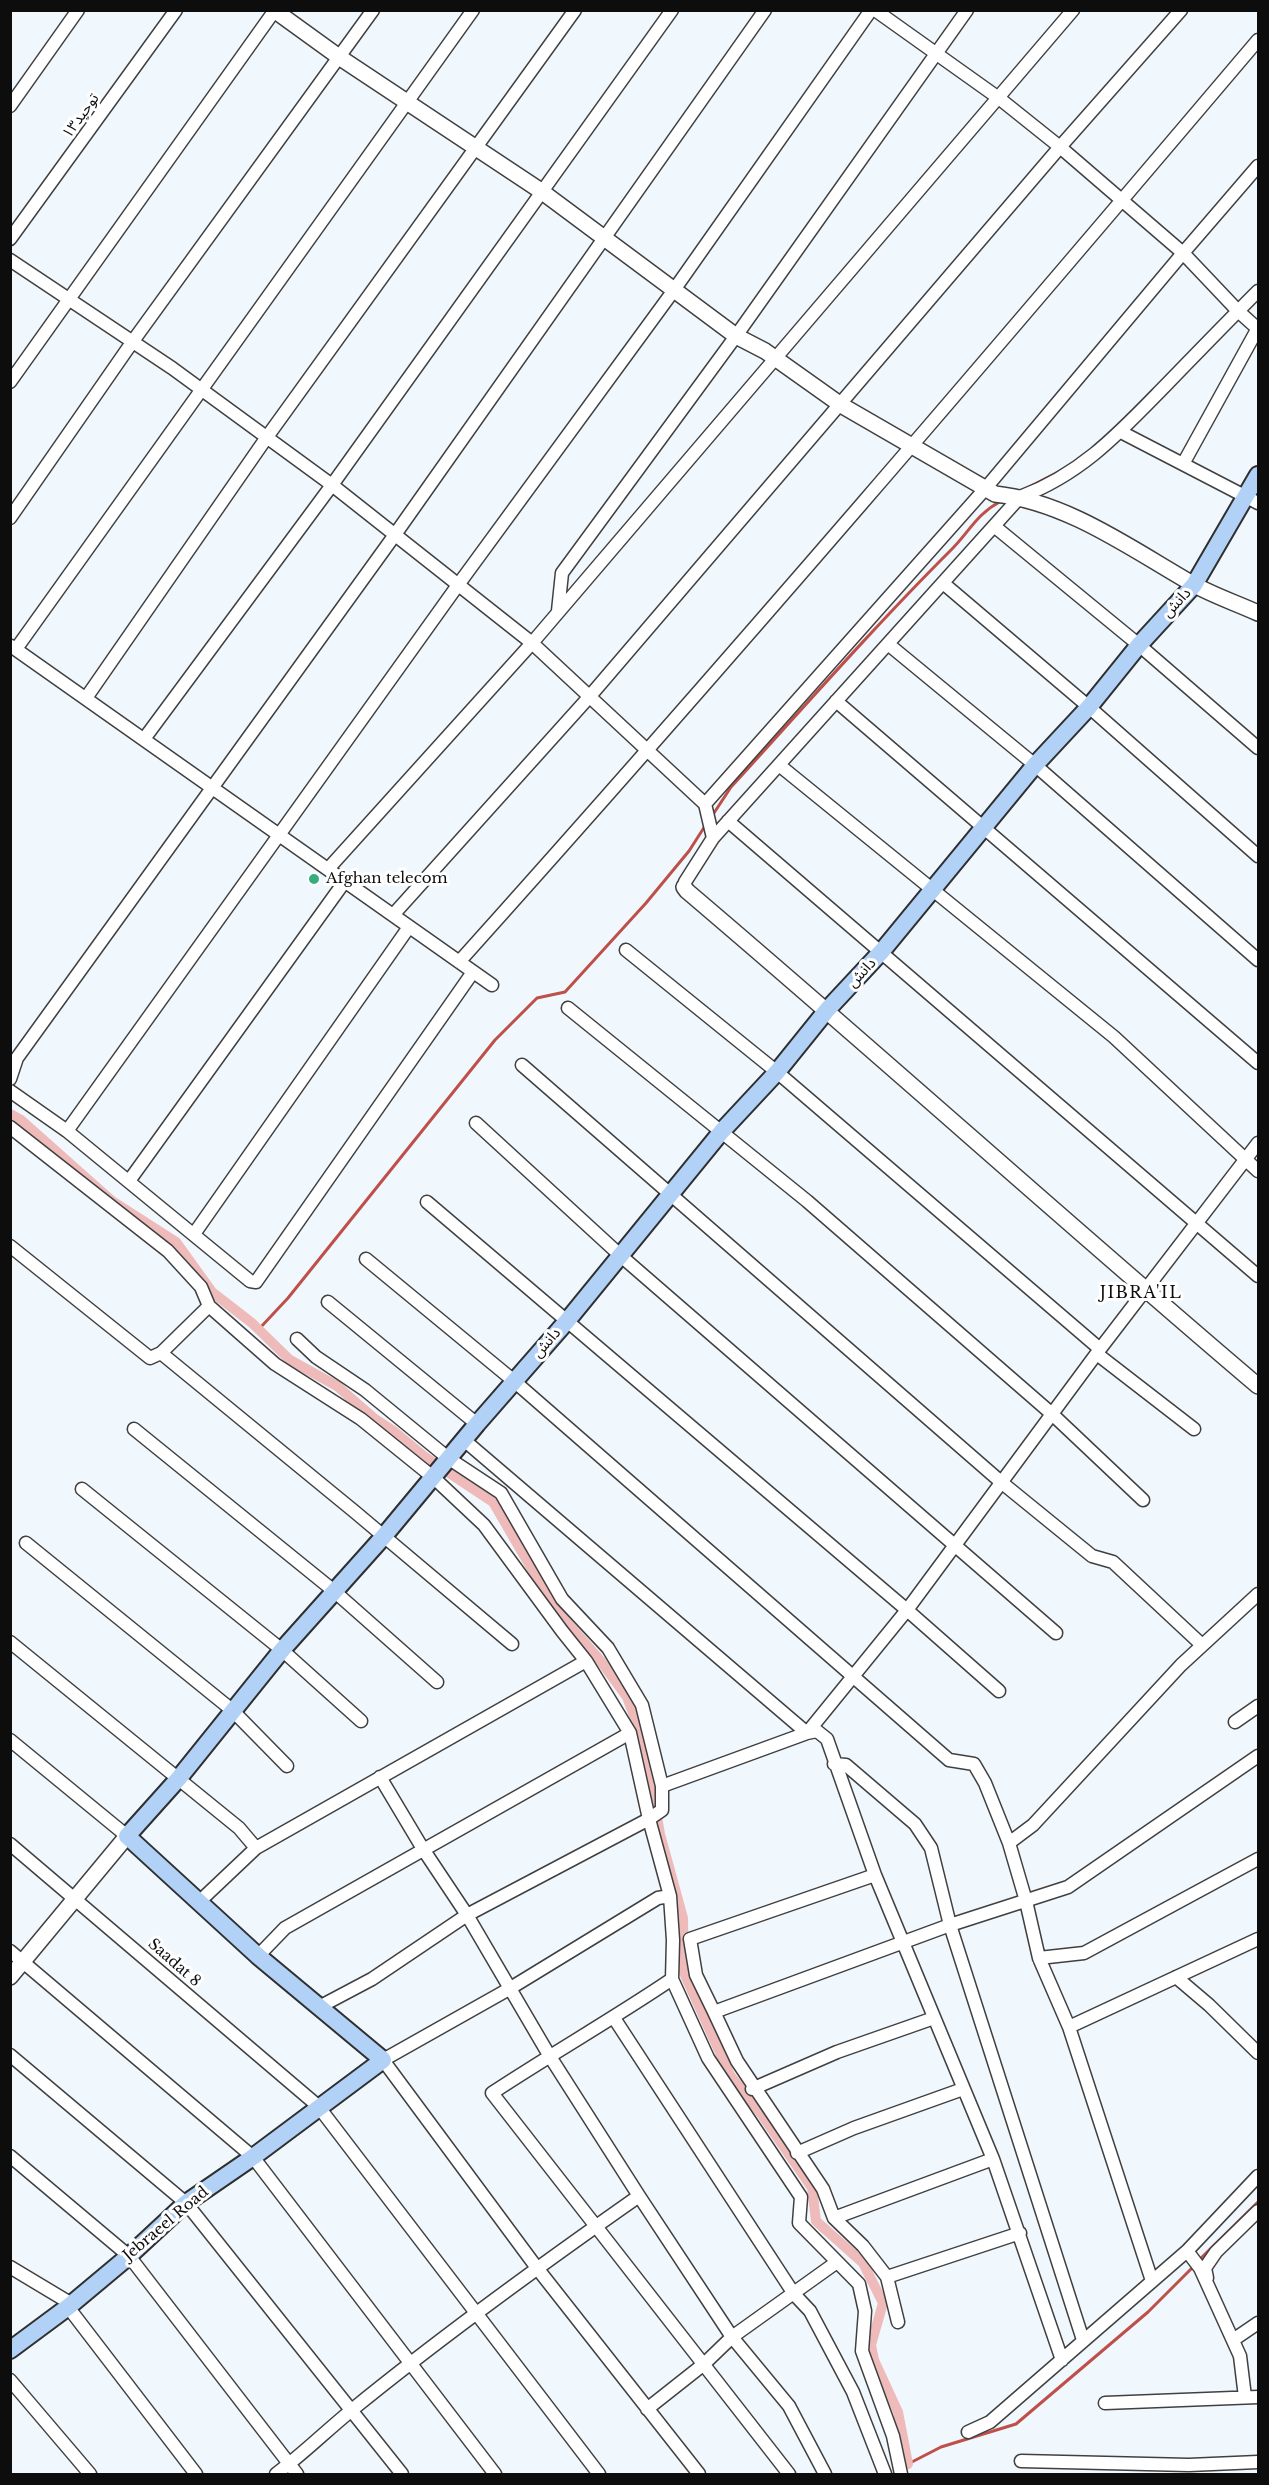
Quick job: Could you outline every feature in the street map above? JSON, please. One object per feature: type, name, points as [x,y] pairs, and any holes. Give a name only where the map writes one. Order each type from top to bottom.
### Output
[{"type":"main road","name":"دانش","points":[[127,1836],[179,1778],[282,1650],[384,1536],[434,1478],[448,1458],[567,1321],[722,1131],[777,1072],[827,1010],[882,951],[1035,765],[1089,707],[1139,645],[1194,585],[1252,500],[1258,475]]},
{"type":"main road","points":[[127,1836],[258,1956],[321,2006],[383,2060]]},
{"type":"main road","name":"Jebraeel Road","points":[[10,2350],[129,2256],[186,2203],[253,2157],[318,2106],[383,2060]]},
{"type":"street","points":[[10,106],[78,10]]},
{"type":"street","name":"توحید۱۳","points":[[10,239],[176,10]]},
{"type":"street","points":[[10,518],[134,341],[373,10]]},
{"type":"street","points":[[473,10],[202,390],[13,647],[492,985]]},
{"type":"street","points":[[86,698],[267,437],[575,10]]},
{"type":"street","points":[[144,739],[332,485],[672,10]]},
{"type":"street","points":[[10,1079],[17,1058],[394,536],[765,10]]},
{"type":"street","points":[[67,1131],[458,585],[674,290],[873,10],[1000,99],[1060,147],[1183,253],[1238,311],[1258,328],[1183,464]]},
{"type":"street","points":[[558,611],[562,573],[736,336],[967,10]]},
{"type":"street","points":[[393,915],[590,696],[1180,10]]},
{"type":"street","points":[[10,382],[275,11],[339,57],[541,191],[736,336],[775,359],[841,405],[990,492],[1020,497],[1095,527],[1194,585],[1258,613]]},
{"type":"street","points":[[328,869],[532,643],[1000,99],[1068,12]]},
{"type":"street","points":[[459,962],[648,751],[913,447],[1258,40]]},
{"type":"street","points":[[705,804],[990,492],[1183,253],[1258,166]]},
{"type":"street","points":[[10,260],[134,341],[267,437],[332,485],[532,643],[705,804],[712,838]]},
{"type":"street","points":[[1258,291],[1121,432],[1083,465],[1046,487],[1020,497],[712,838],[684,887],[1258,1386]]},
{"type":"street","points":[[1121,432],[1252,500]]},
{"type":"street","points":[[994,526],[1139,645],[1258,748]]},
{"type":"street","points":[[943,583],[1089,707],[1258,856]]},
{"type":"street","points":[[888,644],[1035,765],[1258,960]]},
{"type":"street","points":[[836,701],[1258,1063]]},
{"type":"street","points":[[779,765],[1114,1037],[1258,1171]]},
{"type":"street","points":[[728,821],[1258,1276]]},
{"type":"street","points":[[129,1181],[345,881]]},
{"type":"street","points":[[194,1234],[410,927]]},
{"type":"street","points":[[626,950],[777,1072],[1099,1352],[1194,1429]]},
{"type":"street","points":[[10,1091],[67,1131],[250,1281],[259,1280],[473,972]]},
{"type":"street","points":[[568,1008],[807,1201],[1052,1414],[1143,1500]]},
{"type":"street","points":[[522,1065],[1001,1482],[1092,1556],[1113,1562],[1202,1645]]},
{"type":"street","points":[[476,1123],[621,1256],[1056,1633]]},
{"type":"street","points":[[10,1127],[168,1251],[201,1287],[209,1306],[275,1364],[361,1419],[434,1478],[484,1525],[586,1660],[630,1733],[649,1820],[670,1896],[673,1940],[672,1979],[708,2058],[801,2198],[799,2223],[859,2284],[865,2311],[862,2351],[893,2436],[902,2475]]},
{"type":"street","points":[[807,1733],[907,1610],[1145,1290],[1258,1143]]},
{"type":"street","points":[[427,1202],[999,1691]]},
{"type":"street","points":[[10,1246],[150,1358],[161,1353],[209,1306]]},
{"type":"street","points":[[366,1259],[514,1381],[948,1760],[974,1764],[985,1783],[1010,1843],[1039,1958],[1069,2027],[1152,2281]]},
{"type":"street","points":[[328,1302],[477,1424]]},
{"type":"street","points":[[297,1339],[316,1357],[366,1390],[448,1458],[501,1492],[562,1599],[608,1648],[642,1706],[662,1786],[662,1810],[649,1820],[467,1915],[372,1979],[321,2006]]},
{"type":"street","points":[[161,1353],[512,1644]]},
{"type":"street","points":[[134,1429],[334,1591],[437,1682]]},
{"type":"street","points":[[464,1440],[807,1733]]},
{"type":"street","points":[[82,1489],[282,1650],[361,1721]]},
{"type":"street","points":[[26,1543],[232,1710],[287,1766]]},
{"type":"street","points":[[1010,1843],[1033,1825],[1202,1645],[1258,1594]]},
{"type":"street","points":[[10,1642],[239,1828],[256,1848]]},
{"type":"street","points":[[200,1901],[256,1848],[586,1660]]},
{"type":"street","points":[[1235,1722],[1258,1706]]},
{"type":"street","points":[[662,1786],[807,1733],[818,1731],[826,1739],[875,1875],[993,2159],[1062,2360]]},
{"type":"street","points":[[258,1956],[285,1928],[630,1733]]},
{"type":"street","points":[[10,1740],[127,1836],[10,1977]]},
{"type":"street","points":[[714,2012],[950,1925],[1068,1887],[1258,1756]]},
{"type":"street","points":[[834,1764],[846,1765],[915,1824],[931,1848],[950,1925],[1083,2340]]},
{"type":"street","points":[[380,1777],[423,1849],[467,1915],[508,1989],[549,2055],[732,2337],[789,2406],[825,2475]]},
{"type":"street","name":"Saadat 8","points":[[10,1844],[318,2106],[599,2475]]},
{"type":"street","points":[[1039,1958],[1084,1953],[1258,1858]]},
{"type":"street","points":[[875,1875],[690,1940],[696,1975],[737,2061],[823,2189],[834,2218],[863,2246],[887,2277],[898,2322]]},
{"type":"street","points":[[670,1896],[658,1898],[508,1989],[383,2060],[537,2268],[699,2475]]},
{"type":"street","points":[[1069,2027],[1258,1939]]},
{"type":"street","points":[[10,1951],[253,2157],[495,2475]]},
{"type":"street","points":[[1176,1977],[1209,2005],[1258,2053]]},
{"type":"street","points":[[672,1979],[614,2018],[549,2055],[492,2092],[789,2475]]},
{"type":"street","points":[[614,2018],[794,2294],[810,2311],[853,2392],[885,2475]]},
{"type":"street","points":[[754,2088],[837,2052],[934,2018]]},
{"type":"street","points":[[10,2055],[186,2203],[402,2475]]},
{"type":"street","points":[[797,2153],[854,2128],[963,2089]]},
{"type":"street","points":[[10,2156],[129,2256],[293,2470]]},
{"type":"street","points":[[834,2218],[993,2159]]},
{"type":"street","points":[[968,2432],[990,2422],[1187,2251],[1258,2176]]},
{"type":"street","points":[[276,2475],[293,2470],[352,2410],[537,2268],[639,2196]]},
{"type":"street","points":[[1212,2294],[1204,2268],[1216,2252],[1258,2211]]},
{"type":"street","points":[[887,2277],[1020,2233]]},
{"type":"street","points":[[1187,2251],[1200,2268],[1240,2356],[1245,2397]]},
{"type":"street","points":[[647,2409],[704,2364],[732,2337],[837,2262]]},
{"type":"street","points":[[10,2267],[69,2305],[195,2475]]},
{"type":"street","points":[[1233,2340],[1258,2323]]},
{"type":"street","points":[[10,2380],[90,2475]]},
{"type":"street","points":[[1106,2403],[1258,2397]]},
{"type":"street","points":[[1021,2461],[1190,2465],[1258,2462]]},
{"type":"waterway","points":[[1031,486],[1062,470]]},
{"type":"waterway","points":[[712,816],[731,787],[893,609],[956,545],[978,518],[1001,501]]},
{"type":"waterway","points":[[259,1329],[288,1298],[495,1040],[537,998],[565,992],[646,903],[689,851],[705,826]]},
{"type":"waterway","points":[[10,1114],[21,1120],[112,1201],[176,1242],[212,1292],[252,1323],[290,1360],[337,1386],[375,1419],[425,1457],[493,1502],[555,1609],[600,1660],[627,1697],[643,1740],[660,1834],[683,1918],[684,1973],[730,2075],[762,2115],[812,2188],[816,2221],[863,2263],[883,2303],[871,2345],[874,2360],[898,2412],[908,2464]]},
{"type":"waterway","points":[[1199,2260],[1258,2202]]},
{"type":"waterway","points":[[908,2464],[941,2447],[1016,2424],[1148,2312],[1195,2265]]},
{"type":"place","name":"Afghan telecom","points":[[314,879]]},
{"type":"district","name":"JIBRA'IL","points":[[1141,1293]]}]
